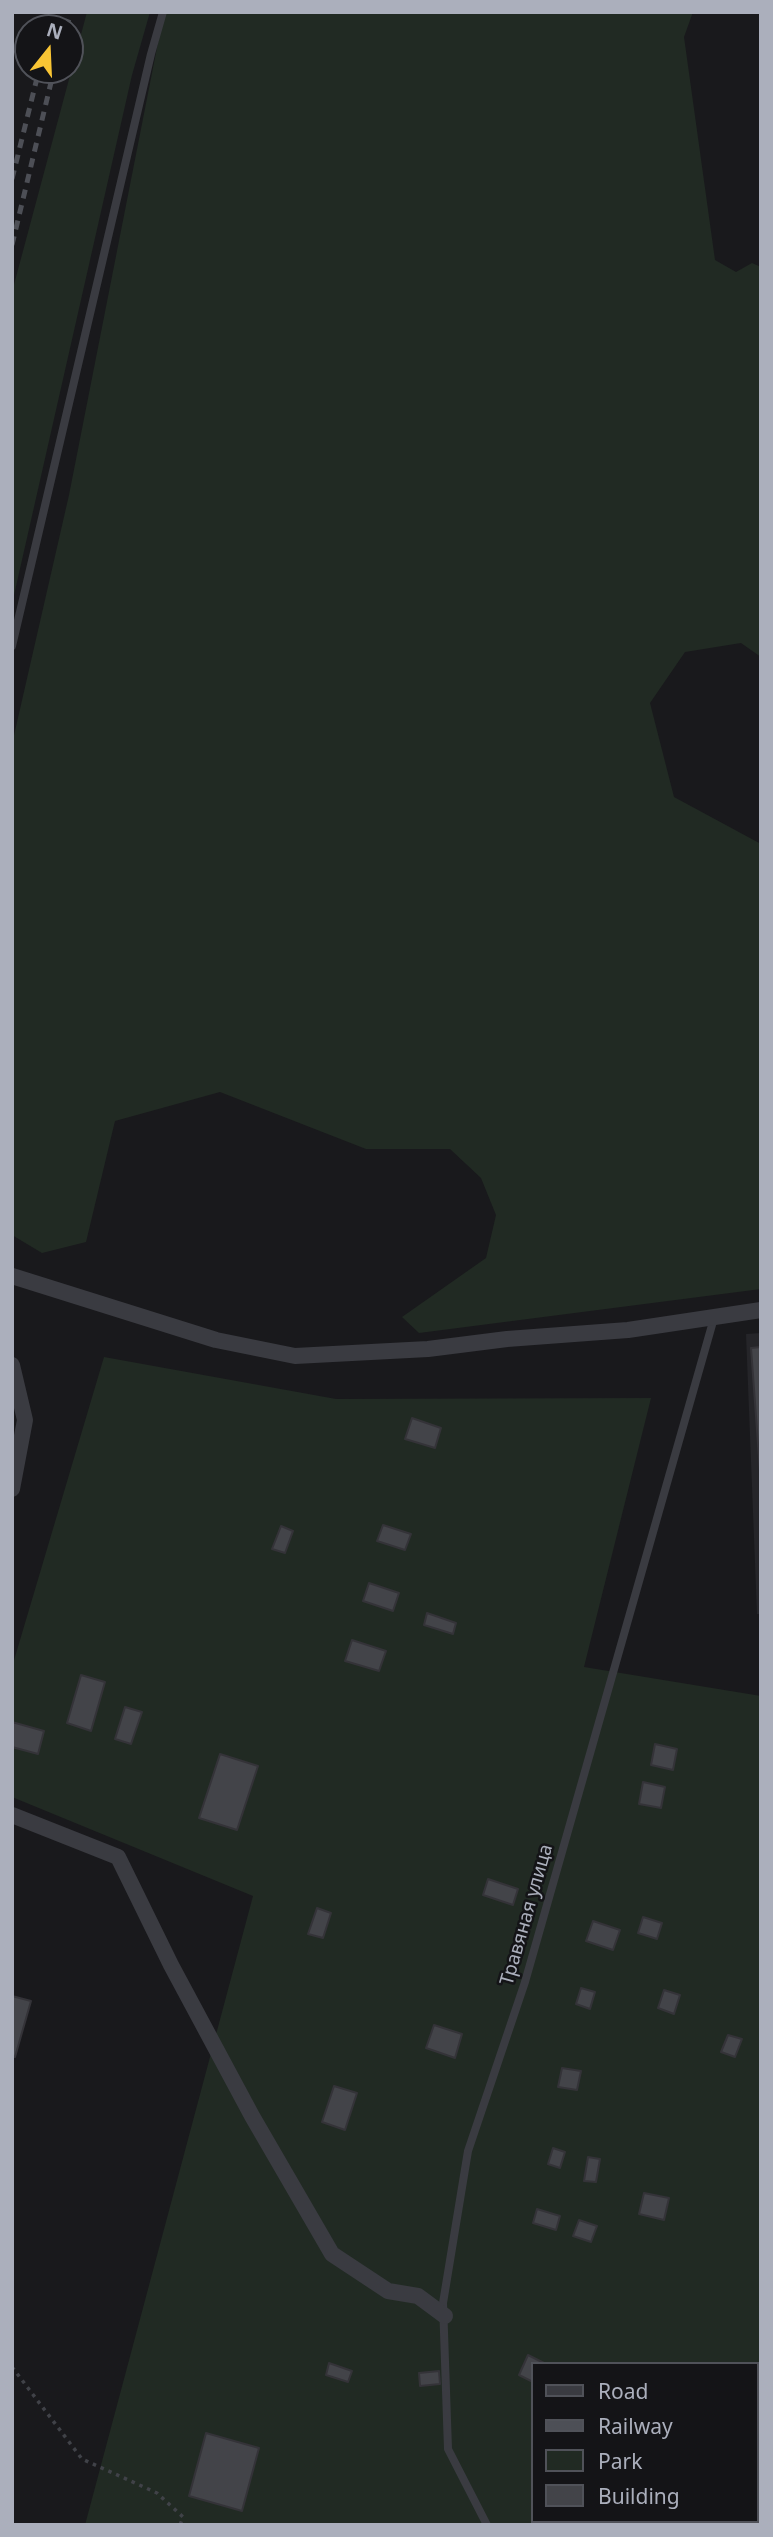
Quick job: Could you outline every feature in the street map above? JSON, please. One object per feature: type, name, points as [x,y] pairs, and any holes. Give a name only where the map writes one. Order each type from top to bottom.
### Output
[{"type":"street","points":[[12,1276],[216,1340],[295,1356],[428,1349],[508,1339],[628,1330],[761,1310]]},
{"type":"street","points":[[12,1365],[25,1420],[12,1489]]},
{"type":"street","points":[[12,1815],[118,1857],[171,1965],[252,2116],[332,2255],[388,2291],[418,2296],[445,2316]]},
{"type":"lane","points":[[12,646],[150,54],[163,12]]},
{"type":"lane","name":"Травяная улица","points":[[487,2525],[448,2449],[443,2303],[468,2151],[525,1982],[715,1315]]},
{"type":"path","points":[[12,2367],[82,2459],[157,2493],[183,2517],[180,2525]]},
{"type":"shaded area","points":[[761,1333],[761,1614],[757,1614],[746,1334]]},
{"type":"green space","points":[[87,12],[150,12],[132,75],[12,604],[12,292],[68,84],[84,84],[84,23]]},
{"type":"green space","points":[[164,12],[693,12],[684,37],[715,260],[736,272],[752,263],[761,267],[761,657],[741,643],[685,652],[650,703],[674,797],[761,844],[761,1289],[419,1333],[402,1317],[486,1258],[496,1215],[481,1178],[450,1149],[366,1149],[220,1092],[115,1121],[86,1242],[42,1253],[12,1235],[12,744],[69,495]]},
{"type":"green space","points":[[104,1357],[336,1399],[651,1398],[584,1667],[761,1696],[761,2525],[85,2525],[253,1896],[12,1797],[12,1667]]},
{"type":"building","points":[[761,1347],[761,1485],[751,1348]]},
{"type":"building","points":[[412,1418],[441,1428],[435,1448],[405,1439]]},
{"type":"building","points":[[383,1525],[411,1534],[405,1550],[377,1541]]},
{"type":"building","points":[[281,1526],[293,1531],[285,1553],[272,1549]]},
{"type":"building","points":[[369,1583],[399,1593],[393,1611],[363,1601]]},
{"type":"building","points":[[427,1613],[456,1623],[453,1634],[424,1625]]},
{"type":"building","points":[[352,1640],[386,1651],[379,1671],[345,1661]]},
{"type":"building","points":[[81,1675],[105,1682],[91,1731],[67,1723]]},
{"type":"building","points":[[125,1707],[142,1712],[131,1744],[115,1739]]},
{"type":"building","points":[[12,1722],[44,1731],[38,1754],[12,1747]]},
{"type":"building","points":[[655,1744],[677,1749],[673,1770],[651,1765]]},
{"type":"building","points":[[220,1754],[258,1766],[237,1830],[199,1818]]},
{"type":"building","points":[[643,1782],[665,1787],[661,1808],[639,1804]]},
{"type":"building","points":[[488,1879],[518,1889],[513,1905],[483,1895]]},
{"type":"building","points":[[317,1908],[331,1913],[323,1938],[308,1934]]},
{"type":"building","points":[[643,1917],[662,1923],[657,1939],[638,1933]]},
{"type":"building","points":[[593,1921],[620,1930],[613,1950],[586,1941]]},
{"type":"building","points":[[581,1988],[595,1992],[590,2009],[576,2004]]},
{"type":"building","points":[[664,1990],[680,1995],[674,2014],[658,2008]]},
{"type":"building","points":[[12,1996],[31,2001],[15,2057],[12,2056]]},
{"type":"building","points":[[434,2025],[462,2034],[455,2058],[426,2048]]},
{"type":"building","points":[[728,2035],[742,2039],[735,2057],[721,2052]]},
{"type":"building","points":[[562,2068],[581,2071],[577,2090],[558,2087]]},
{"type":"building","points":[[334,2086],[357,2093],[345,2130],[322,2122]]},
{"type":"building","points":[[553,2148],[565,2152],[560,2168],[548,2164]]},
{"type":"building","points":[[588,2157],[600,2159],[596,2182],[584,2181]]},
{"type":"building","points":[[644,2193],[669,2198],[664,2220],[639,2214]]},
{"type":"building","points":[[537,2209],[560,2216],[556,2230],[533,2223]]},
{"type":"building","points":[[579,2220],[597,2226],[591,2242],[573,2236]]},
{"type":"building","points":[[528,2355],[542,2362],[532,2362],[532,2382],[519,2375]]},
{"type":"building","points":[[329,2363],[352,2371],[348,2382],[326,2375]]},
{"type":"building","points":[[439,2371],[440,2384],[420,2386],[419,2373]]},
{"type":"building","points":[[206,2433],[259,2448],[242,2511],[189,2496]]},
{"type":"railway","points":[[12,179],[36,84]]},
{"type":"railway","points":[[12,245],[51,84]]}]
